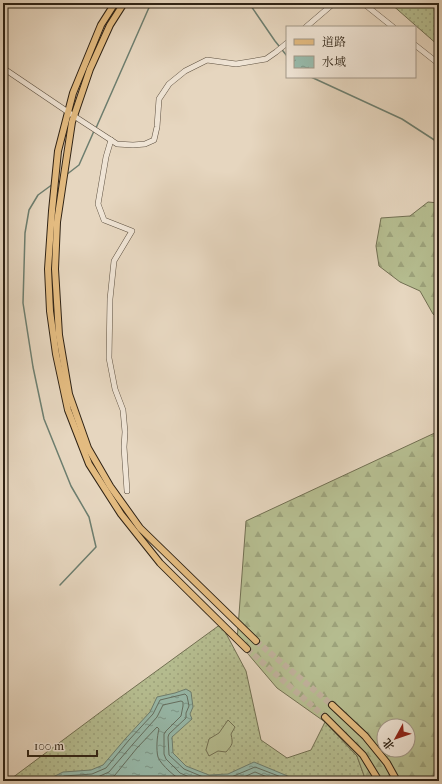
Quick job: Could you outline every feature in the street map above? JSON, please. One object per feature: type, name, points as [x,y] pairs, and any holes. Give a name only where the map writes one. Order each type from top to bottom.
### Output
[{"type":"main road","points":[[115,3],[101,25],[73,93],[58,151],[48,256],[50,311],[56,354],[68,410],[89,464],[121,514],[160,563],[247,649]]},
{"type":"main road","points":[[124,3],[110,25],[90,69],[72,122],[57,222],[56,283],[59,335],[69,394],[88,448],[110,486],[140,528],[256,641]]},
{"type":"main road","points":[[48,256],[51,263],[56,258]]},
{"type":"main road","points":[[48,285],[50,277],[52,276],[55,278],[56,283]]},
{"type":"main road","points":[[332,705],[365,736],[387,763],[396,781]]},
{"type":"main road","points":[[325,717],[363,755],[379,781]]},
{"type":"street","points":[[307,26],[334,3]]},
{"type":"street","points":[[363,3],[392,26]]},
{"type":"street","points":[[3,68],[117,144],[145,144],[154,140],[157,128],[159,99],[169,84],[185,72],[207,60],[236,64],[266,59],[286,44]]},
{"type":"street","points":[[416,46],[439,64]]},
{"type":"street","points":[[111,140],[106,157],[98,204],[104,220],[132,231],[114,261],[110,299],[109,358],[115,389],[123,410],[127,491]]},
{"type":"green space","points":[[390,3],[439,3],[439,46]]},
{"type":"green space","points":[[428,202],[439,203],[439,320],[433,314],[420,291],[400,282],[379,266],[376,246],[381,218],[410,216]]},
{"type":"green space","points":[[439,431],[439,781],[366,781],[357,756],[325,722],[277,688],[237,641],[246,521]]},
{"type":"green space","points":[[221,624],[246,671],[261,740],[287,758],[311,750],[325,722],[357,756],[366,781],[8,781],[118,699]]},
{"type":"green space","points":[[228,720],[235,727],[231,734],[231,745],[226,752],[218,751],[209,756],[206,750],[209,739],[219,733]]},
{"type":"water","points":[[186,689],[191,692],[193,707],[190,714],[192,719],[172,737],[173,753],[186,766],[209,775],[228,774],[254,762],[290,777],[312,777],[319,781],[45,781],[63,772],[91,770],[103,765],[150,712],[157,697]]},
{"type":"waterway","points":[[96,128],[151,3]]},
{"type":"waterway","points":[[249,3],[286,55]]},
{"type":"waterway","points":[[313,78],[402,119],[439,143]]},
{"type":"waterway","points":[[66,175],[79,165],[94,131]]},
{"type":"waterway","points":[[53,184],[38,195],[29,210],[25,233],[23,303],[33,367],[44,419],[71,486],[89,517],[96,547],[60,585]]},
{"type":"tunnel","points":[[256,641],[332,705]]},
{"type":"tunnel","points":[[247,649],[325,717]]}]
